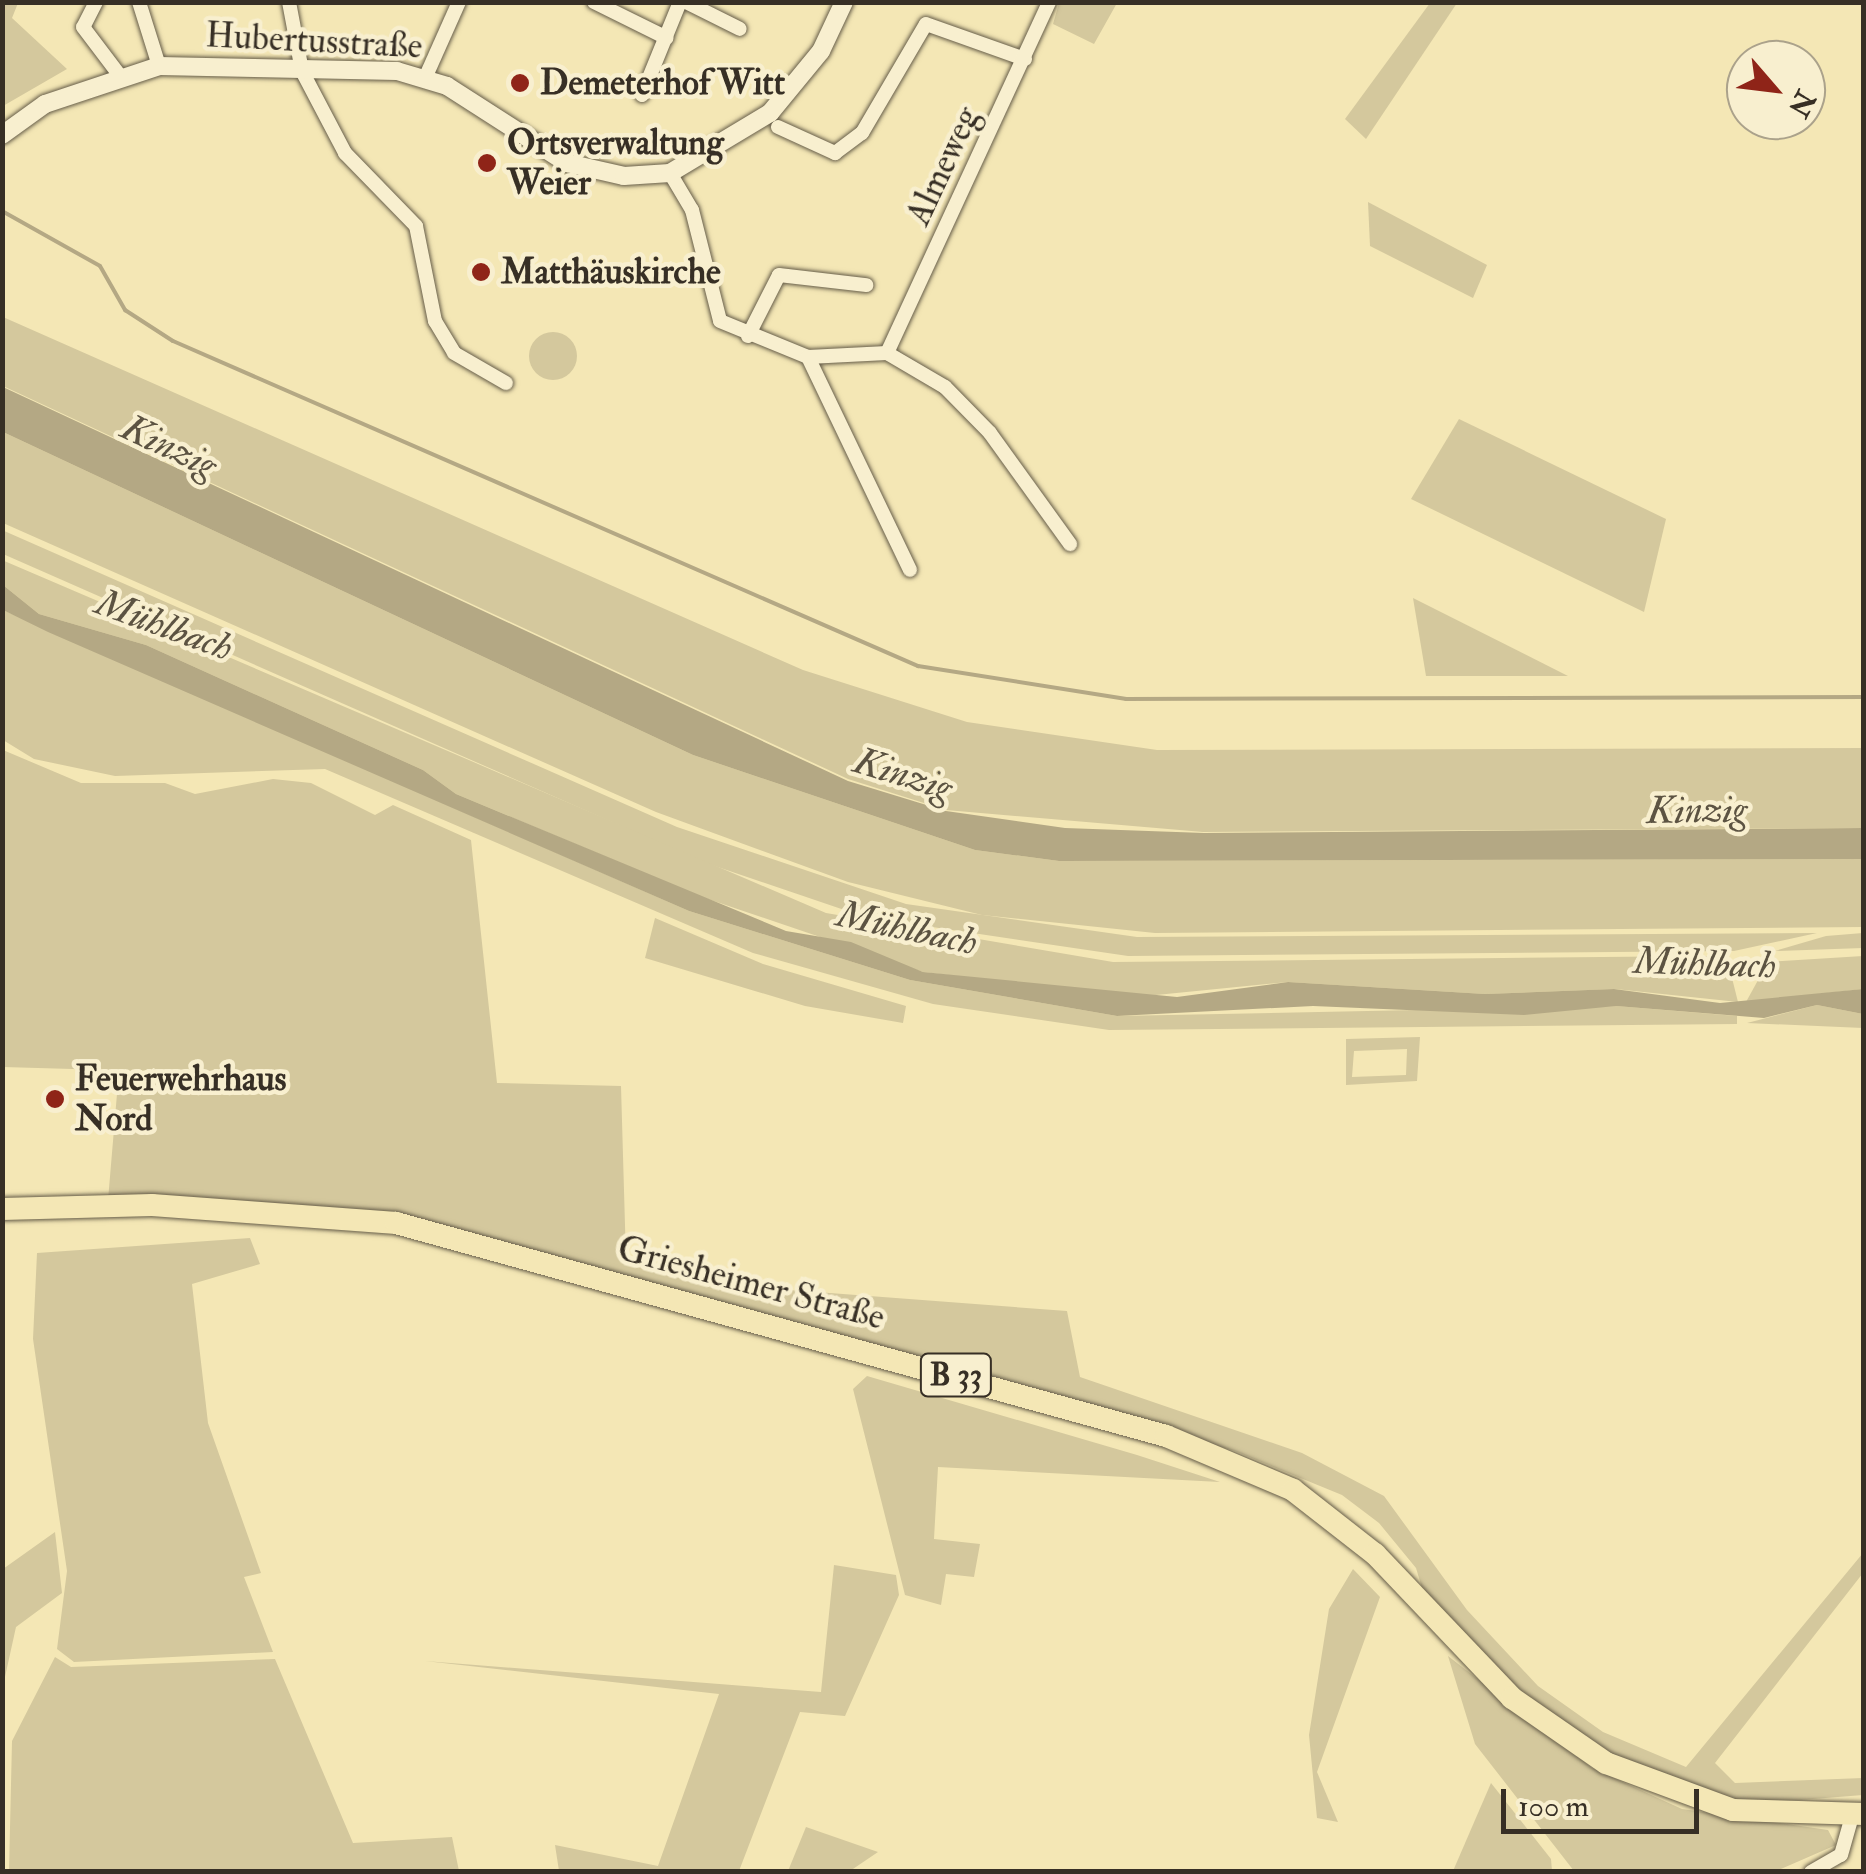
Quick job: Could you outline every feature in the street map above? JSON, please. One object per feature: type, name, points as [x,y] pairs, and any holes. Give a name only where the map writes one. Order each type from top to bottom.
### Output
[{"type":"main road","name":"Griesheimer Straße","points":[[2,1209],[152,1205],[396,1224],[1223,1455],[1293,1490],[1375,1554],[1512,1698],[1606,1762],[1699,1803],[1858,1815]]},
{"type":"street","points":[[96,2],[83,27],[122,77]]},
{"type":"street","name":"Hubertusstraße","points":[[139,2],[159,66]]},
{"type":"street","points":[[289,2],[302,72],[346,153],[416,226],[435,321],[454,353],[506,383]]},
{"type":"street","points":[[426,76],[459,2]]},
{"type":"street","points":[[594,2],[667,38]]},
{"type":"street","points":[[642,95],[683,2],[740,29]]},
{"type":"street","points":[[844,2],[821,51],[770,113],[670,173],[692,210],[720,322],[808,357],[887,353],[945,387],[990,433],[1070,544]]},
{"type":"street","name":"Almeweg","points":[[887,353],[1050,2]]},
{"type":"street","points":[[778,128],[835,153],[862,133],[926,24],[1025,59]]},
{"type":"street","name":"Hubertusstraße","points":[[2,135],[45,104],[159,66],[426,76],[566,163],[624,176],[670,173]]},
{"type":"street","points":[[748,336],[779,276],[866,285]]},
{"type":"street","points":[[808,357],[910,570]]},
{"type":"street","points":[[1811,1872],[1841,1855],[1858,1815]]},
{"type":"shaded area","points":[[3,2],[18,3],[12,18],[67,69],[3,106]]},
{"type":"shaded area","points":[[1059,2],[1117,3],[1094,44],[1053,24]]},
{"type":"shaded area","points":[[1430,3],[1457,3],[1366,139],[1345,119]]},
{"type":"shaded area","points":[[1368,202],[1487,265],[1473,298],[1370,246]]},
{"type":"shaded area","points":[[3,317],[803,670],[967,722],[1157,750],[1863,748],[1863,828],[1203,832],[946,810],[848,779],[3,386]]},
{"type":"shaded area","points":[[553,332],[570,339],[577,356],[570,373],[553,380],[536,373],[529,356],[536,339]]},
{"type":"shaded area","points":[[3,387],[848,781],[946,811],[1065,828],[1204,833],[1863,828],[1863,859],[1059,861],[975,850],[693,755],[3,432]]},
{"type":"shaded area","points":[[1459,419],[1666,519],[1644,612],[1411,499]]},
{"type":"shaded area","points":[[3,432],[693,755],[975,850],[1059,861],[1863,859],[1863,927],[1155,933],[982,915],[848,882],[656,812],[3,523]]},
{"type":"shaded area","points":[[2,530],[677,827],[906,904],[1137,937],[1817,933],[1734,951],[1128,956],[865,917],[703,862],[3,554]]},
{"type":"shaded area","points":[[2,560],[826,913],[1113,962],[1706,956],[1728,962],[1738,1002],[1615,989],[1485,994],[1288,982],[1136,997],[923,972],[702,897],[456,794],[423,770],[146,645],[39,614],[3,585]]},
{"type":"shaded area","points":[[3,585],[39,614],[146,645],[423,770],[456,794],[786,931],[851,942],[923,972],[1177,997],[1288,982],[1485,994],[1614,989],[1720,1003],[1863,989],[1863,1014],[1817,1005],[1764,1018],[1616,1006],[1524,1015],[1313,1006],[1117,1016],[910,980],[689,911],[48,632],[3,610]]},
{"type":"shaded area","points":[[1413,598],[1568,676],[1426,676]]},
{"type":"shaded area","points":[[3,610],[689,911],[910,980],[1117,1016],[1616,1006],[1737,1016],[1737,1024],[1109,1030],[933,1004],[753,953],[325,769],[115,776],[34,759],[3,740]]},
{"type":"shaded area","points":[[3,750],[81,783],[165,783],[195,794],[273,779],[311,783],[375,815],[393,805],[471,840],[497,1083],[621,1086],[626,1260],[777,1289],[1067,1311],[1080,1377],[1302,1453],[1384,1496],[1467,1610],[1538,1686],[1603,1732],[1686,1767],[1863,1553],[1863,1573],[1715,1763],[1735,1783],[1863,1778],[1863,1795],[1764,1803],[1706,1797],[1637,1773],[1556,1727],[1425,1598],[1416,1568],[1379,1523],[1342,1495],[1235,1451],[496,1241],[108,1200],[118,1082],[107,1082],[107,1070],[3,1067]]},
{"type":"shaded area","points":[[655,918],[763,964],[906,1006],[903,1023],[805,1006],[645,958]]},
{"type":"shaded area","points":[[1863,933],[1863,948],[1775,951],[1826,936]]},
{"type":"shaded area","points":[[1863,956],[1863,989],[1746,1002],[1768,962]]},
{"type":"shaded area","points":[[1817,1005],[1863,1014],[1863,1028],[1747,1023]]},
{"type":"shaded area","points":[[1420,1037],[1417,1081],[1346,1085],[1346,1039]],"holes":[[[1407,1049],[1406,1075],[1352,1077],[1354,1051]]]},
{"type":"shaded area","points":[[250,1238],[260,1264],[192,1284],[208,1423],[261,1573],[244,1577],[273,1652],[74,1662],[57,1649],[67,1571],[33,1339],[37,1253]]},
{"type":"shaded area","points":[[867,1376],[1220,1482],[938,1467],[934,1539],[980,1544],[974,1577],[946,1574],[941,1605],[905,1595],[853,1389]]},
{"type":"shaded area","points":[[55,1532],[62,1593],[16,1627],[3,1686],[3,1569]]},
{"type":"shaded area","points":[[834,1565],[896,1575],[899,1595],[845,1716],[800,1712],[739,1871],[559,1871],[555,1845],[658,1866],[719,1694],[425,1661],[821,1692]]},
{"type":"shaded area","points":[[1353,1569],[1380,1597],[1317,1772],[1338,1822],[1317,1818],[1309,1735],[1329,1609]]},
{"type":"shaded area","points":[[1448,1656],[1592,1768],[1682,1809],[1828,1830],[1836,1845],[1776,1871],[1574,1871],[1475,1744]]},
{"type":"shaded area","points":[[55,1657],[71,1667],[275,1659],[353,1843],[452,1837],[459,1871],[9,1871],[12,1741]]},
{"type":"shaded area","points":[[1491,1783],[1551,1859],[1552,1871],[1453,1871]]},
{"type":"shaded area","points":[[806,1827],[878,1852],[850,1871],[788,1871]]},
{"type":"waterway","points":[[2,211],[100,266],[125,310],[173,341],[918,666],[1126,699],[1864,697]]},
{"type":"place","name":"Demeterhof Witt","points":[[520,83]]},
{"type":"place","name":"Ortsverwaltung Weier","points":[[487,163]]},
{"type":"place","name":"Matthäuskirche","points":[[481,272]]},
{"type":"place","name":"Feuerwehrhaus Nord","points":[[55,1099]]},
{"type":"water label","name":"Kinzig","points":[[169,447]]},
{"type":"water label","name":"Mühlbach","points":[[164,626]]},
{"type":"water label","name":"Kinzig","points":[[903,775]]},
{"type":"water label","name":"Kinzig","points":[[1697,811]]},
{"type":"water label","name":"Mühlbach","points":[[907,929]]},
{"type":"water label","name":"Mühlbach","points":[[1705,964]]}]
